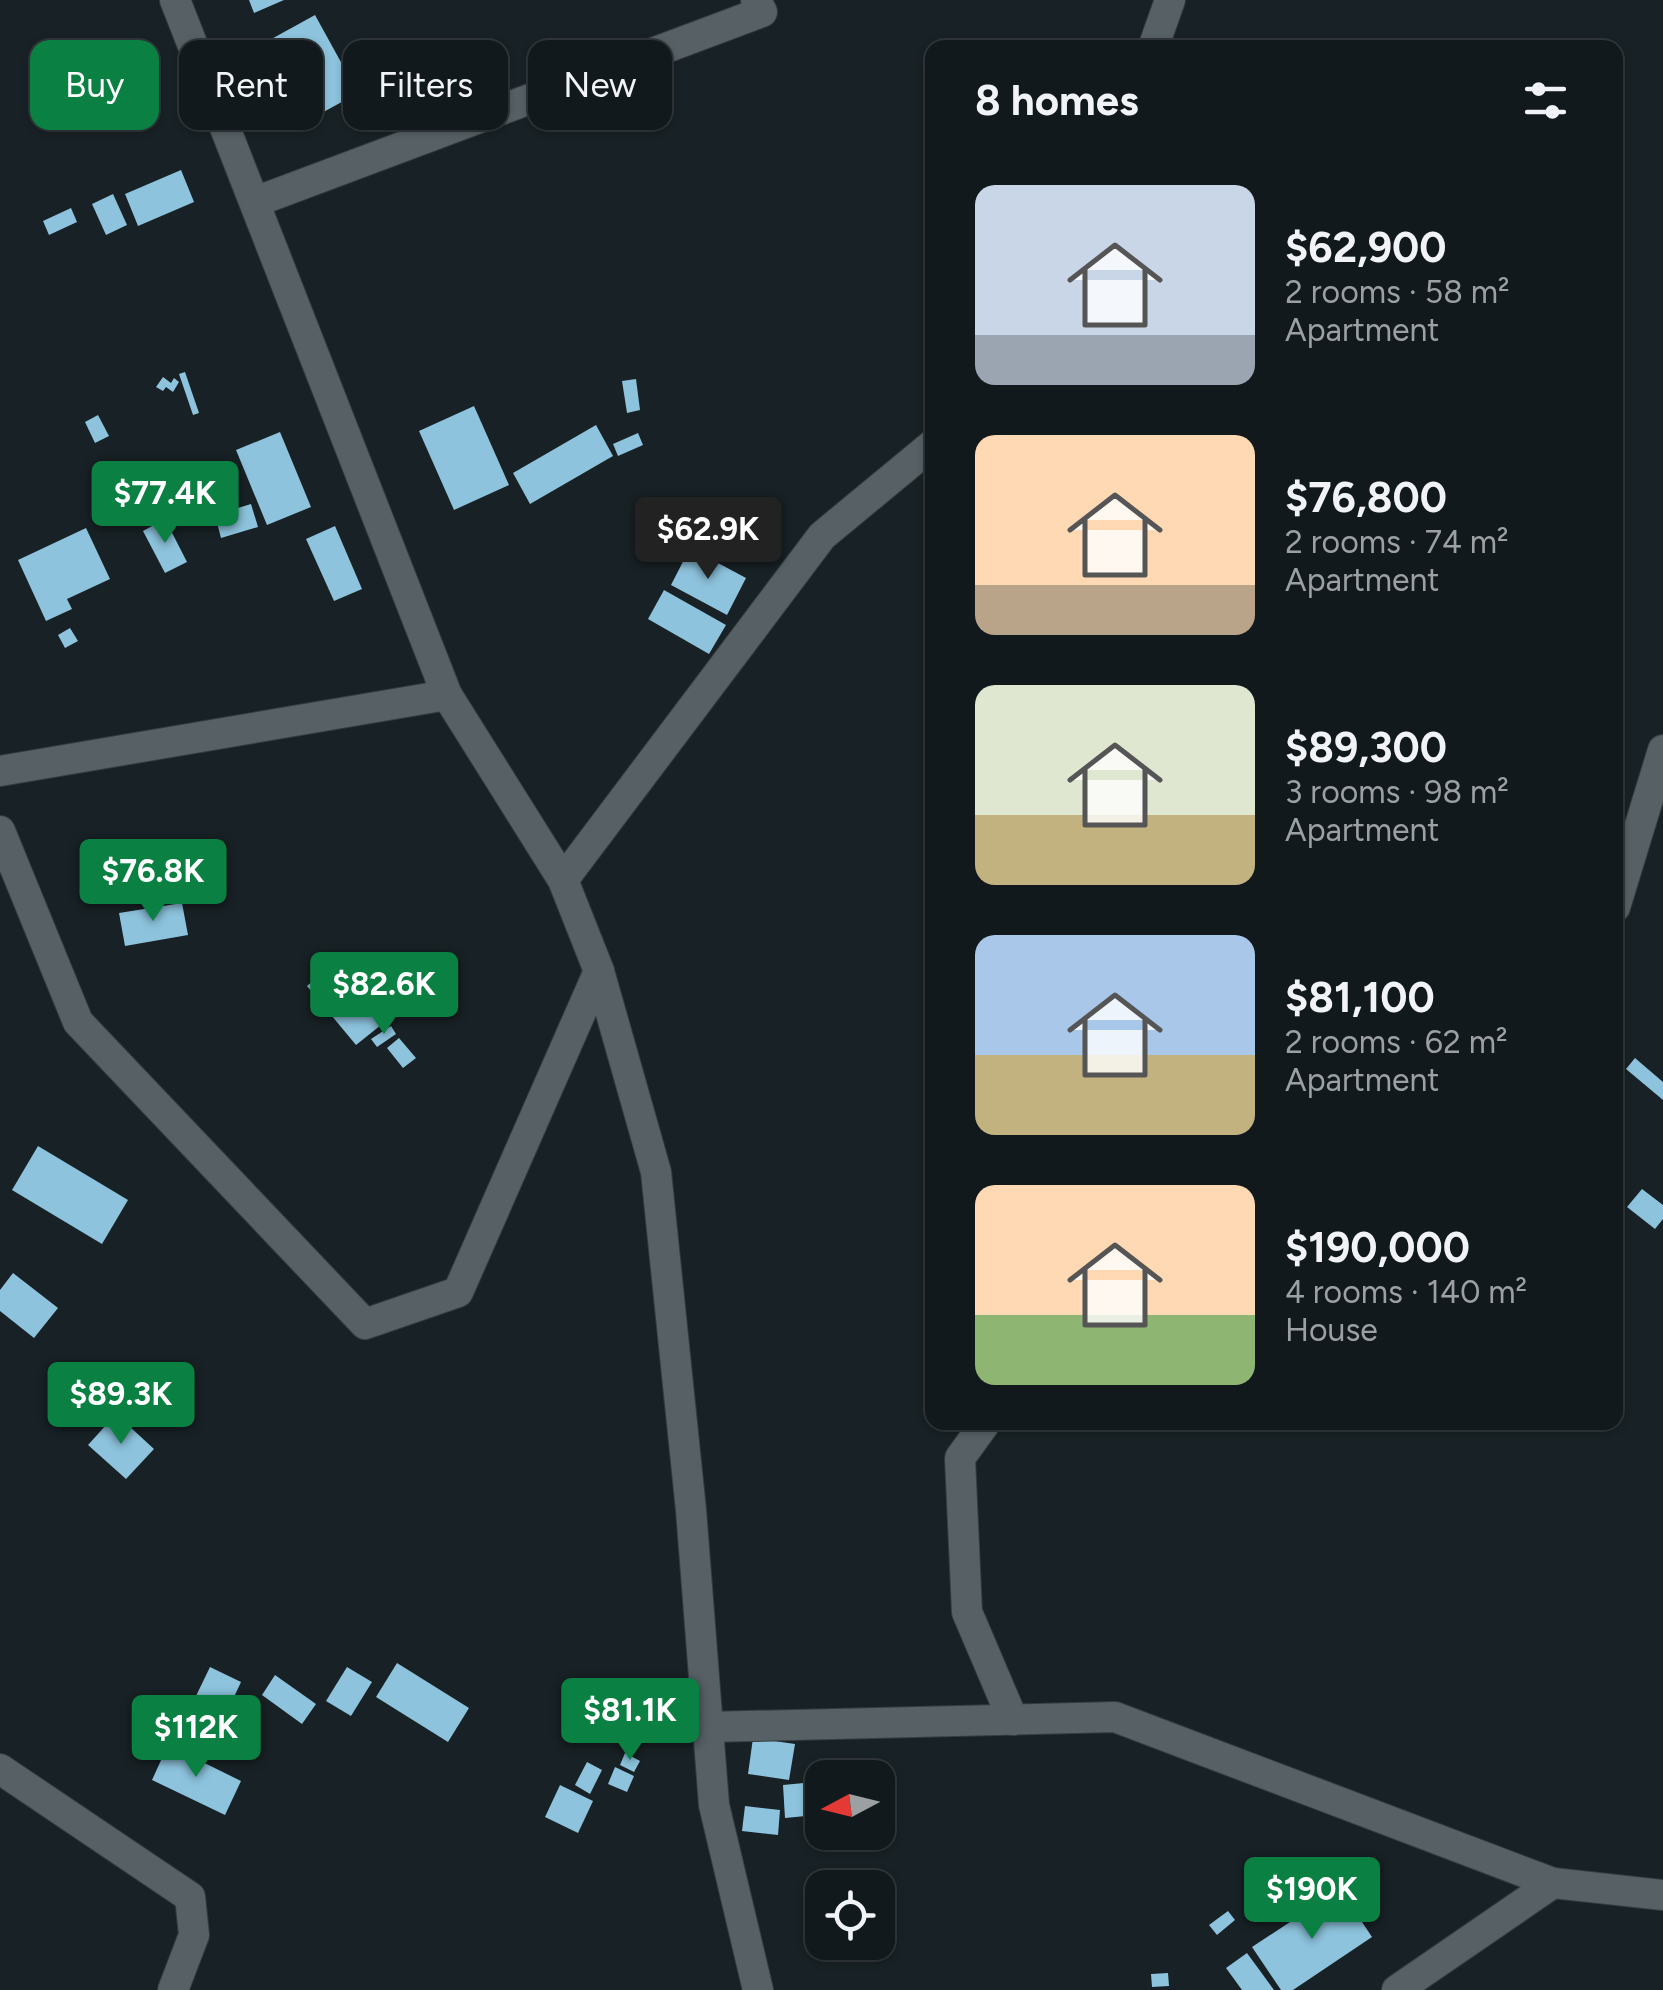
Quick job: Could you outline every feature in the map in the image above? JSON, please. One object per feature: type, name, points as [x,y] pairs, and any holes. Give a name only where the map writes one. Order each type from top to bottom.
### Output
[{"type":"street","points":[[175,0],[447,695],[563,880],[598,971],[656,1172],[689,1491],[714,1805],[758,1990]]},
{"type":"street","points":[[255,202],[762,12],[756,0]]},
{"type":"street","points":[[1156,40],[1170,0]]},
{"type":"street","points":[[563,880],[822,536],[925,451]]},
{"type":"street","points":[[0,772],[447,695]]},
{"type":"street","points":[[1623,882],[1663,750]]},
{"type":"street","points":[[0,831],[78,1022],[365,1324],[458,1292],[598,971]]},
{"type":"street","points":[[980,1430],[960,1458],[966,1612],[1013,1720]]},
{"type":"street","points":[[708,1728],[1115,1717],[1552,1883],[1663,1895]]},
{"type":"street","points":[[0,1769],[190,1897],[194,1935],[173,1990]]},
{"type":"street","points":[[1396,1990],[1552,1883]]},
{"type":"building","points":[[249,0],[284,0],[254,13]]},
{"type":"building","points":[[315,15],[343,66],[343,101],[323,112],[323,40],[270,40]]},
{"type":"building","points":[[181,170],[194,202],[138,226],[125,194]]},
{"type":"building","points":[[113,194],[127,225],[106,235],[92,204]]},
{"type":"building","points":[[71,208],[77,222],[49,235],[43,221]]},
{"type":"building","points":[[185,372],[199,413],[193,415],[179,374]]},
{"type":"building","points":[[163,377],[171,383],[174,378],[179,382],[173,392],[156,387]]},
{"type":"building","points":[[636,379],[640,410],[627,413],[622,381]]},
{"type":"building","points":[[474,406],[509,485],[454,510],[419,431]]},
{"type":"building","points":[[98,415],[109,436],[95,443],[85,422]]},
{"type":"building","points":[[596,425],[613,456],[530,504],[513,473]]},
{"type":"building","points":[[280,432],[311,507],[267,525],[236,450]]},
{"type":"building","points":[[638,433],[643,445],[618,456],[613,444]]},
{"type":"building","points":[[251,504],[258,527],[221,538],[215,515]]},
{"type":"building","points":[[165,519],[187,562],[165,573],[143,531]]},
{"type":"building","points":[[335,526],[362,589],[334,601],[306,539]]},
{"type":"building","points":[[86,528],[110,579],[67,599],[72,609],[46,621],[18,560]]},
{"type":"building","points":[[690,548],[746,578],[727,615],[671,585]]},
{"type":"building","points":[[664,590],[726,625],[709,654],[648,619]]},
{"type":"building","points":[[70,628],[78,641],[65,648],[58,635]]},
{"type":"building","points":[[182,903],[188,935],[125,946],[119,913]]},
{"type":"building","points":[[336,962],[386,1021],[356,1045],[307,986]]},
{"type":"building","points":[[391,1026],[396,1034],[377,1047],[371,1039]]},
{"type":"building","points":[[399,1038],[416,1058],[403,1068],[387,1048]]},
{"type":"building","points":[[1635,1058],[1663,1082],[1663,1100],[1626,1069]]},
{"type":"building","points":[[38,1146],[128,1200],[102,1244],[12,1190]]},
{"type":"building","points":[[1642,1189],[1663,1205],[1663,1219],[1655,1229],[1627,1207]]},
{"type":"building","points":[[13,1273],[58,1308],[34,1338],[0,1311],[0,1290]]},
{"type":"building","points":[[116,1414],[154,1449],[126,1479],[88,1445]]},
{"type":"building","points":[[397,1663],[469,1708],[448,1742],[376,1697]]},
{"type":"building","points":[[210,1667],[241,1682],[213,1742],[181,1727]]},
{"type":"building","points":[[347,1667],[372,1682],[351,1716],[326,1701]]},
{"type":"building","points":[[275,1675],[316,1704],[302,1724],[262,1695]]},
{"type":"building","points":[[753,1738],[795,1744],[789,1780],[748,1774]]},
{"type":"building","points":[[168,1745],[241,1781],[225,1815],[152,1780]]},
{"type":"building","points":[[625,1753],[640,1761],[634,1772],[620,1765]]},
{"type":"building","points":[[587,1762],[602,1770],[590,1794],[575,1785]]},
{"type":"building","points":[[615,1767],[634,1776],[627,1792],[608,1784]]},
{"type":"building","points":[[804,1783],[805,1816],[785,1818],[783,1785]]},
{"type":"building","points":[[560,1785],[593,1801],[578,1833],[545,1817]]},
{"type":"building","points":[[745,1806],[780,1810],[778,1835],[742,1831]]},
{"type":"building","points":[[1340,1889],[1372,1937],[1293,1990],[1281,1990],[1252,1947]]},
{"type":"building","points":[[1228,1911],[1235,1920],[1217,1935],[1209,1925]]},
{"type":"building","points":[[1247,1953],[1274,1990],[1242,1990],[1226,1968]]},
{"type":"building","points":[[1168,1973],[1169,1986],[1152,1987],[1151,1974]]}]
